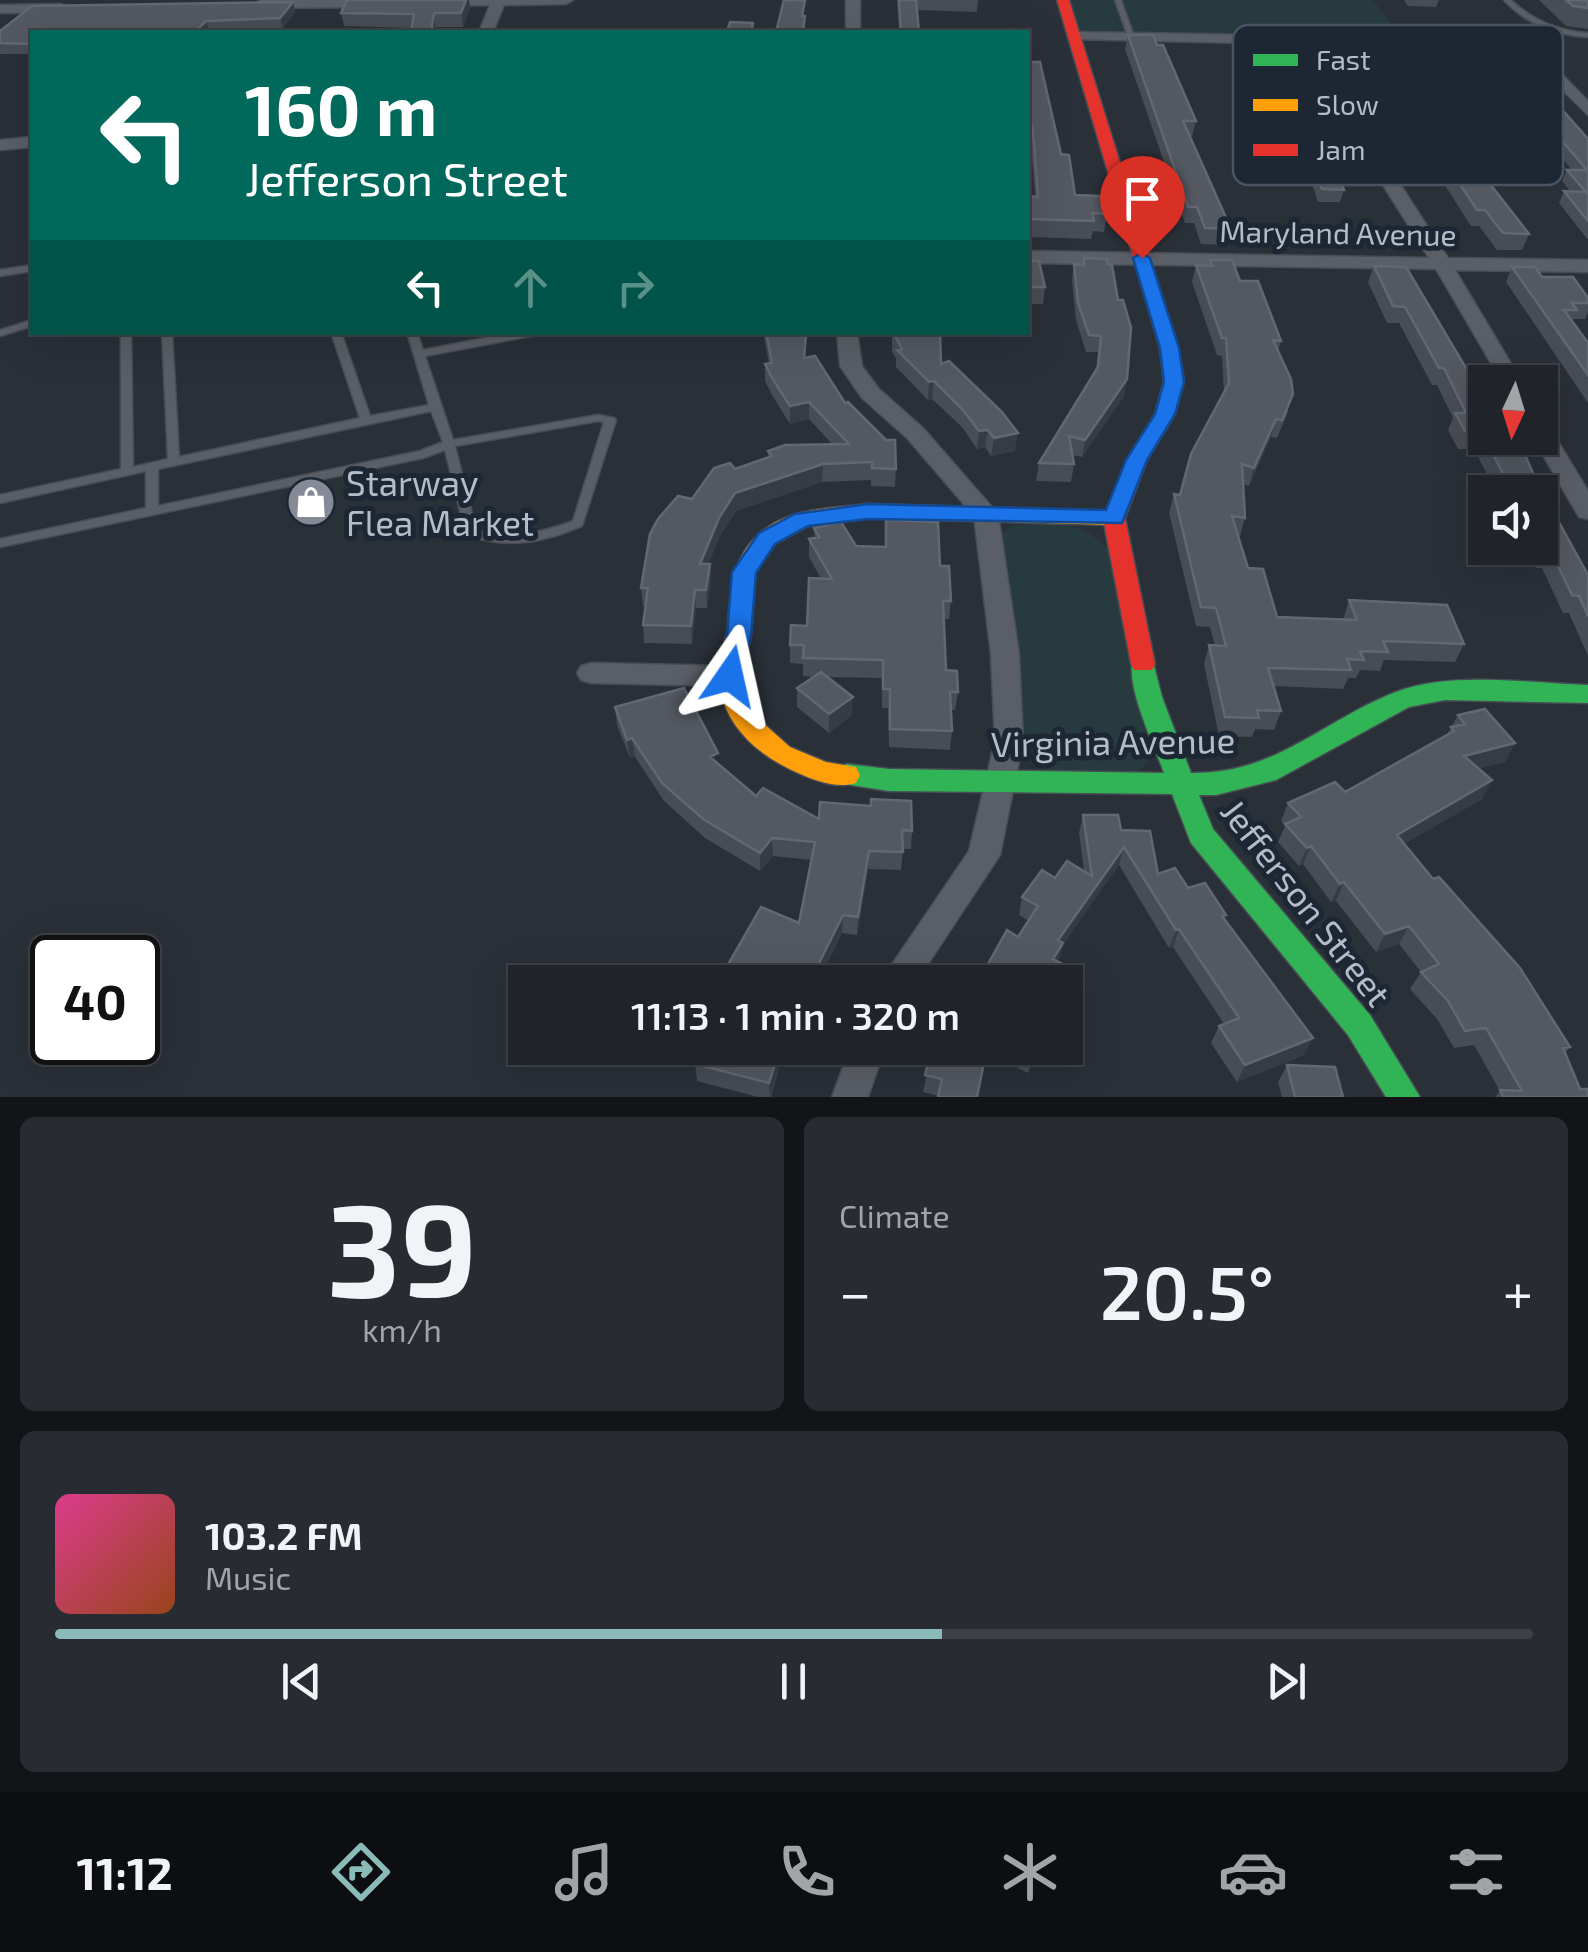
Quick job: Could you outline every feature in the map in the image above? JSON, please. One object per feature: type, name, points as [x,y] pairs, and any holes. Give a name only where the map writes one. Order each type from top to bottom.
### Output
[{"type":"street","points":[[420,2],[566,0]]},
{"type":"street","points":[[852,30],[853,0]]},
{"type":"street","points":[[591,673],[730,676],[739,636],[744,572],[767,539],[802,519],[852,513],[1114,518],[1137,460],[1165,414],[1174,382],[1169,348],[1063,0]]},
{"type":"street","points":[[487,30],[499,1]]},
{"type":"street","points":[[245,5],[400,2]]},
{"type":"street","points":[[0,8],[76,7]]},
{"type":"street","points":[[1074,36],[1233,38]]},
{"type":"street","points":[[1563,84],[1588,110]]},
{"type":"street","points":[[0,145],[30,139]]},
{"type":"street","points":[[1392,185],[1502,365]]},
{"type":"street","name":"Maryland Avenue","points":[[1030,256],[1588,266]]},
{"type":"street","points":[[846,335],[850,366],[870,392],[915,433],[986,514],[1005,654],[1009,740],[1003,783],[984,855],[909,965]]},
{"type":"street","points":[[1555,455],[1588,511]]},
{"type":"street","name":"Jefferson Street","points":[[1114,518],[1150,697],[1202,835],[1359,1025],[1404,1097]]},
{"type":"street","name":"Virginia Avenue","points":[[730,676],[744,720],[780,754],[823,772],[889,780],[1003,783],[1216,784],[1267,773],[1403,700],[1445,691],[1588,694]]},
{"type":"street","points":[[850,1097],[861,1065]]},
{"type":"lane","points":[[1118,0],[1132,37]]},
{"type":"lane","points":[[1507,0],[1516,10],[1546,25]]},
{"type":"lane","points":[[1563,33],[1588,35]]},
{"type":"lane","points":[[0,273],[30,268]]},
{"type":"lane","points":[[0,333],[30,324]]},
{"type":"lane","points":[[126,335],[127,472]]},
{"type":"lane","points":[[167,335],[174,462]]},
{"type":"lane","points":[[337,335],[366,420]]},
{"type":"lane","points":[[0,543],[423,454],[449,444],[598,418],[610,420],[578,522],[540,539],[485,538],[470,532],[449,444],[413,335]]},
{"type":"lane","points":[[422,353],[520,335]]},
{"type":"lane","points":[[0,500],[435,407]]},
{"type":"lane","points":[[152,469],[152,511]]},
{"type":"green space","points":[[1063,0],[1373,0],[1392,25],[1233,25],[1233,38],[1075,36]]},
{"type":"green space","points":[[1066,524],[1089,533],[1110,550],[1155,752],[1133,778],[1058,777],[1024,752],[994,538],[1014,525]]},
{"type":"building","points":[[347,0],[466,0],[461,13],[434,13],[431,30],[411,30],[414,14],[341,13]]},
{"type":"building","points":[[784,0],[805,0],[803,30],[776,30]]},
{"type":"building","points":[[899,0],[916,0],[919,30],[901,30]]},
{"type":"building","points":[[1566,0],[1588,0],[1588,8],[1573,6]]},
{"type":"building","points":[[293,2],[280,18],[206,21],[197,30],[30,30],[30,44],[0,43],[0,31],[32,6]]},
{"type":"building","points":[[730,22],[753,23],[751,30],[728,30]]},
{"type":"building","points":[[1128,35],[1153,35],[1157,45],[1163,45],[1196,121],[1183,121],[1231,229],[1205,228],[1197,207],[1188,207]]},
{"type":"building","points":[[1030,62],[1040,62],[1061,154],[1069,155],[1075,195],[1102,196],[1107,214],[1092,213],[1094,221],[1030,219],[1030,196],[1038,197]]},
{"type":"building","points":[[1563,111],[1588,139],[1588,221],[1564,191],[1586,192],[1567,170],[1587,170],[1563,142]]},
{"type":"building","points":[[1321,185],[1342,185],[1344,190],[1322,189]]},
{"type":"building","points":[[1460,185],[1491,185],[1529,234],[1503,233],[1485,210],[1477,210]]},
{"type":"building","points":[[1084,258],[1107,259],[1112,265],[1118,300],[1123,300],[1131,328],[1127,379],[1085,440],[1069,436],[1074,464],[1039,463],[1098,367],[1101,336],[1089,335],[1078,303],[1074,264],[1084,265]]},
{"type":"building","points":[[1210,260],[1232,260],[1240,281],[1258,281],[1281,341],[1273,340],[1291,379],[1293,394],[1282,420],[1276,419],[1254,468],[1242,464],[1245,518],[1232,516],[1248,568],[1263,569],[1277,617],[1357,620],[1349,600],[1447,605],[1464,644],[1383,641],[1388,652],[1360,651],[1364,660],[1347,659],[1351,670],[1268,668],[1281,711],[1257,710],[1259,718],[1225,717],[1209,645],[1226,646],[1216,608],[1201,607],[1174,494],[1180,495],[1191,454],[1229,383],[1226,338],[1222,338],[1196,265],[1212,266]]},
{"type":"building","points":[[1030,261],[1039,261],[1045,287],[1030,287]]},
{"type":"building","points":[[1374,266],[1406,267],[1468,371],[1468,431],[1455,413],[1466,413],[1444,368],[1439,368],[1405,307],[1393,306]]},
{"type":"building","points":[[1512,267],[1535,267],[1542,277],[1573,277],[1588,298],[1588,303],[1572,303],[1577,310],[1564,310],[1588,343],[1588,375]]},
{"type":"building","points":[[767,335],[806,335],[804,358],[815,356],[845,403],[886,440],[895,440],[896,469],[872,468],[872,462],[823,464],[735,493],[719,518],[700,564],[710,564],[706,590],[695,590],[691,626],[643,625],[648,588],[641,588],[650,534],[678,496],[692,499],[714,468],[730,463],[735,469],[772,456],[768,451],[785,445],[849,444],[809,402],[790,406],[765,364],[772,363]]},
{"type":"building","points":[[895,335],[940,335],[941,364],[949,361],[1018,433],[994,438],[988,430],[979,431],[934,381],[929,382],[897,350],[902,349]]},
{"type":"building","points":[[1493,455],[1525,455],[1534,475],[1504,475]]},
{"type":"building","points":[[886,520],[938,522],[940,566],[949,566],[951,601],[943,601],[946,670],[957,671],[958,692],[950,692],[952,731],[890,729],[890,689],[883,689],[883,660],[803,658],[804,645],[790,645],[791,625],[807,626],[809,578],[832,579],[809,539],[819,537],[814,528],[841,522],[856,546],[886,547]]},
{"type":"building","points":[[1558,524],[1588,575],[1588,616],[1579,596],[1572,595],[1558,565]]},
{"type":"building","points":[[821,672],[853,697],[829,714],[797,688]]},
{"type":"building","points":[[684,688],[718,753],[710,757],[756,796],[763,788],[819,819],[820,802],[871,806],[871,799],[911,801],[912,831],[902,830],[903,852],[869,851],[858,917],[843,915],[818,965],[728,965],[761,907],[799,923],[815,842],[772,838],[760,853],[703,819],[662,783],[632,738],[627,740],[615,707]]},
{"type":"building","points":[[1485,709],[1515,743],[1464,756],[1492,780],[1397,835],[1433,879],[1439,877],[1520,968],[1570,1047],[1563,1048],[1580,1089],[1588,1089],[1588,1097],[1503,1097],[1500,1090],[1522,1091],[1486,1028],[1465,1031],[1448,1001],[1421,972],[1439,964],[1409,926],[1385,934],[1344,882],[1340,884],[1311,846],[1307,848],[1285,824],[1301,817],[1288,803],[1335,782],[1345,792],[1454,731],[1451,727],[1465,724],[1458,715]]},
{"type":"building","points":[[1083,815],[1118,815],[1121,830],[1150,831],[1158,874],[1175,868],[1188,888],[1205,883],[1226,915],[1222,916],[1313,1038],[1245,1065],[1219,1026],[1239,1018],[1179,929],[1176,930],[1124,847],[1058,940],[1063,943],[1053,959],[1064,965],[987,965],[1007,930],[1018,937],[1038,906],[1022,897],[1042,870],[1055,878],[1067,861],[1092,876]]},
{"type":"building","points":[[699,1065],[775,1065],[769,1083]]},
{"type":"building","points":[[928,1065],[984,1065],[977,1097],[938,1097],[942,1079],[925,1075]]},
{"type":"building","points":[[1287,1065],[1335,1067],[1343,1097],[1295,1097]]},
{"type":"traffic: fast","points":[[1143,664],[1149,697],[1201,835],[1359,1025],[1404,1097]]},
{"type":"traffic: fast","points":[[847,775],[889,780],[1216,784],[1267,773],[1403,699],[1445,691],[1588,694]]},
{"type":"traffic: slow","points":[[847,775],[823,772],[781,754],[743,720],[730,676],[739,636],[744,572],[767,539],[803,519],[868,511],[1114,518]]},
{"type":"traffic: jam","points":[[1063,0],[1169,348],[1174,381],[1165,414],[1137,460],[1114,518],[1143,664]]},
{"type":"place","name":"Starway Flea Market","points":[[311,502]]},
{"type":"route","points":[[730,676],[739,636],[744,572],[767,539],[802,519],[868,512],[1114,518],[1137,460],[1165,414],[1174,382],[1169,348],[1142,258]]}]
